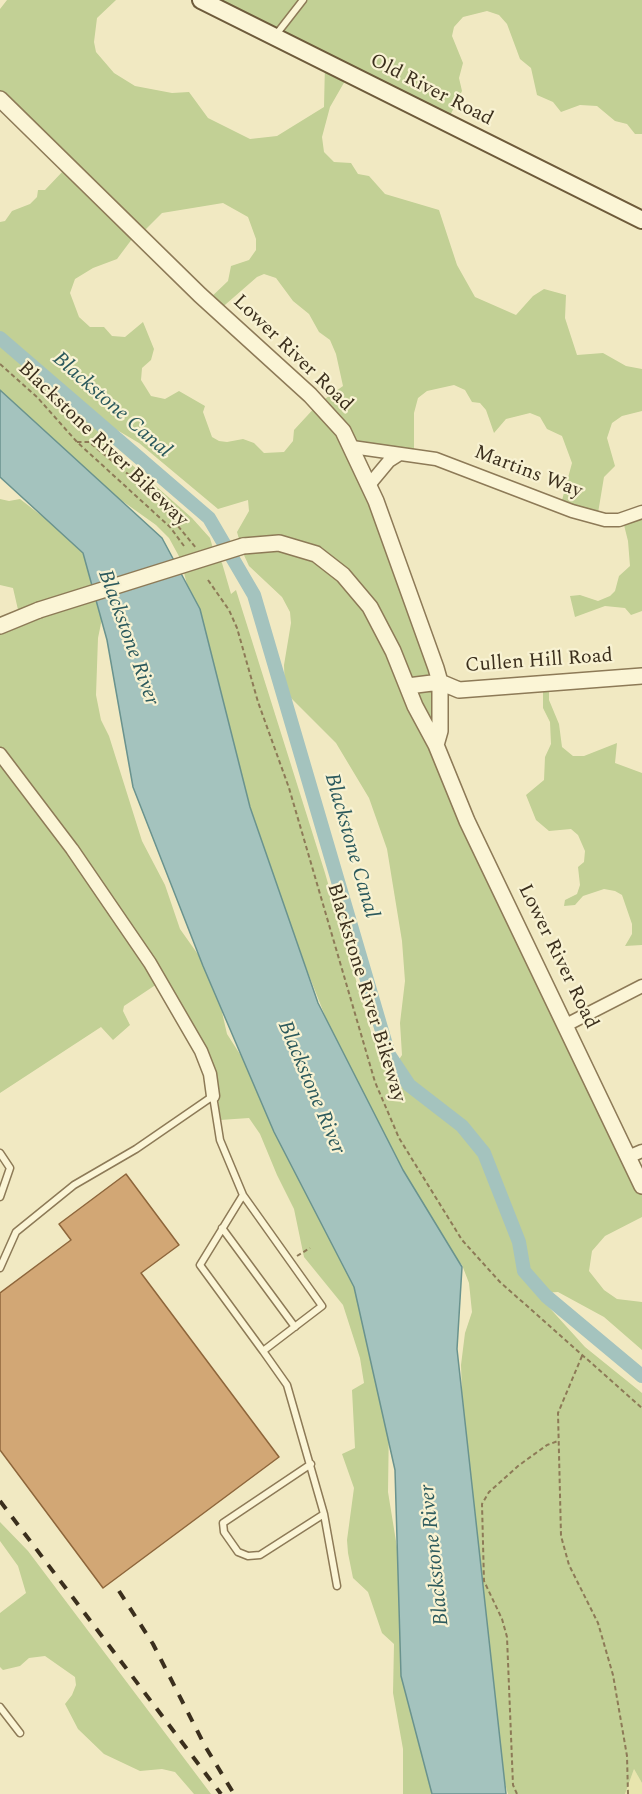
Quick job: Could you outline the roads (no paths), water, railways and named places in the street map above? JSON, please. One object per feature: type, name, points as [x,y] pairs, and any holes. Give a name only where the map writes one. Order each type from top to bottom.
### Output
[{"type":"main road","name":"Old River Road","points":[[201,0],[642,220]]},
{"type":"street","name":"Lower River Road","points":[[0,99],[200,295],[310,395],[338,426],[352,447],[369,484],[440,682],[440,732],[436,745]]},
{"type":"street","name":"Martins Way","points":[[352,447],[436,459],[591,517],[619,520],[642,512]]},
{"type":"street","points":[[369,484],[389,461],[400,454]]},
{"type":"street","name":"Lower River Road","points":[[0,627],[39,610],[243,546],[279,543],[316,554],[352,583],[379,622],[436,745],[467,821],[566,1025],[635,1154],[642,1185]]},
{"type":"street","name":"Cullen Hill Road","points":[[440,682],[459,690],[642,676]]},
{"type":"street","points":[[408,686],[440,682]]},
{"type":"street","points":[[0,754],[72,849],[150,963],[201,1052],[210,1074],[213,1096]]},
{"type":"street","points":[[566,1025],[642,986]]},
{"type":"lane","points":[[275,36],[303,0]]},
{"type":"lane","points":[[0,1268],[16,1232],[74,1185],[136,1149],[213,1096],[220,1140],[243,1195],[322,1306],[263,1352]]},
{"type":"lane","points":[[0,1153],[10,1168],[0,1197]]},
{"type":"lane","points":[[243,1195],[200,1265],[287,1385],[324,1514],[337,1586]]},
{"type":"lane","points":[[222,1228],[295,1327]]},
{"type":"lane","points":[[311,1464],[223,1524],[224,1532],[238,1552],[248,1556],[260,1555],[324,1514]]},
{"type":"lane","points":[[0,1707],[20,1733]]},
{"type":"water","name":"Blackstone River","points":[[0,390],[162,538],[200,609],[250,807],[318,1003],[403,1170],[462,1267],[457,1349],[506,1794],[432,1794],[401,1676],[395,1470],[354,1287],[274,1132],[203,966],[133,787],[107,640],[83,553],[0,477]]},
{"type":"waterway","name":"Blackstone Canal","points":[[0,338],[209,518],[254,595],[389,1055],[409,1085],[462,1126],[484,1153],[519,1242],[524,1271],[546,1296],[642,1376]]},
{"type":"railway","points":[[0,1501],[221,1794]]},
{"type":"railway","points":[[119,1591],[153,1644],[205,1746],[234,1794]]}]
